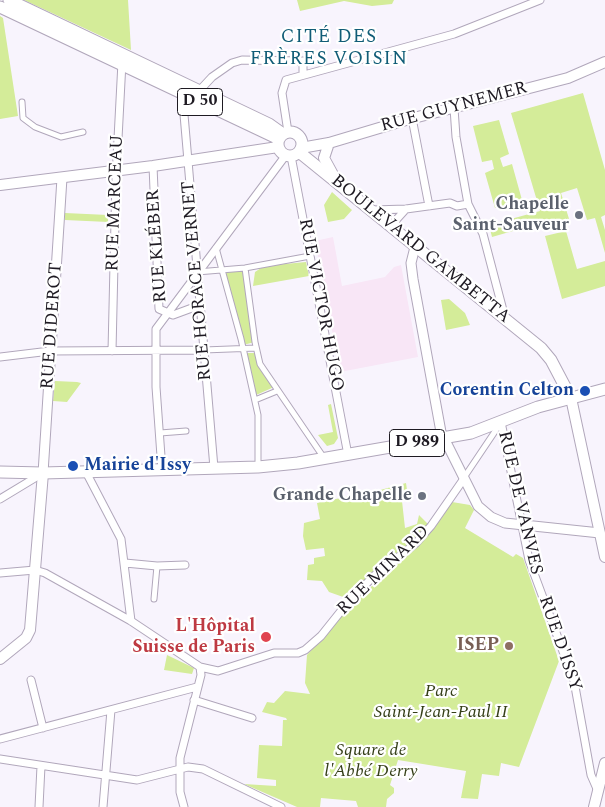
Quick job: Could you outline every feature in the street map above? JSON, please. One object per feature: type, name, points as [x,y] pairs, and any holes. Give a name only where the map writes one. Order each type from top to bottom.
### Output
[{"type":"main road","name":"D 50","points":[[9,0],[186,95],[288,145]]},
{"type":"main road","name":"D 50","points":[[0,7],[199,90],[271,125],[288,145]]},
{"type":"main road","name":"RUE GUYNEMER","points":[[0,185],[153,166],[288,145],[329,143],[412,118],[568,78],[605,62]]},
{"type":"main road","points":[[329,143],[324,158],[336,181]]},
{"type":"main road","name":"BOULEVARD GAMBETTA","points":[[288,145],[336,181],[541,348],[551,360],[571,398]]},
{"type":"main road","name":"D 989","points":[[0,472],[43,473],[258,467],[325,459],[471,433],[538,407],[605,389]]},
{"type":"main road","name":"D 50","points":[[571,398],[605,557]]},
{"type":"main road","points":[[0,659],[26,638],[30,630],[43,473]]},
{"type":"main road","points":[[594,807],[605,763]]},
{"type":"street","points":[[199,90],[212,76],[232,63],[242,60],[303,61],[303,75],[454,34],[540,0]]},
{"type":"street","name":"RUE MARCEAU","points":[[112,352],[122,59]]},
{"type":"street","name":"RUE VICTOR HUGO","points":[[303,75],[286,80],[282,93],[288,145],[348,455]]},
{"type":"street","name":"RUE HORACE VERNET","points":[[186,95],[184,103],[188,161],[214,468]]},
{"type":"street","points":[[22,102],[23,118],[35,127],[61,137],[83,132]]},
{"type":"street","points":[[454,108],[456,138],[468,204],[483,234],[505,318]]},
{"type":"street","points":[[412,118],[429,206]]},
{"type":"street","points":[[200,305],[172,315],[167,313],[216,248],[288,145]]},
{"type":"street","name":"RUE KLÉBER","points":[[153,166],[159,309],[167,313],[156,329],[162,470]]},
{"type":"street","name":"RUE DIDEROT","points":[[43,473],[62,178]]},
{"type":"street","points":[[372,210],[406,209],[450,203],[457,206],[468,204]]},
{"type":"street","points":[[395,230],[396,220],[406,209]]},
{"type":"street","points":[[415,247],[411,263],[413,279],[443,439],[478,506],[491,517],[505,523],[600,533]]},
{"type":"street","points":[[216,248],[243,349],[258,415],[258,467]]},
{"type":"street","points":[[197,272],[245,268],[310,256]]},
{"type":"street","points":[[245,268],[260,364],[325,459]]},
{"type":"street","points":[[0,357],[50,351],[156,352],[256,348]]},
{"type":"street","points":[[254,400],[277,391]]},
{"type":"street","name":"RUE MINARD","points":[[200,667],[218,671],[274,653],[298,653],[305,650],[321,636],[349,601],[415,544],[431,526],[501,422]]},
{"type":"street","name":"RUE DE VANVES","points":[[501,422],[529,560],[538,584]]},
{"type":"street","points":[[160,433],[186,431]]},
{"type":"street","points":[[86,472],[121,539],[131,622]]},
{"type":"street","points":[[0,499],[43,473]]},
{"type":"street","points":[[125,563],[156,566],[185,565]]},
{"type":"street","points":[[154,599],[156,566]]},
{"type":"street","points":[[0,573],[35,570],[45,573],[131,622],[200,667],[201,675],[180,769],[180,792],[184,807]]},
{"type":"street","name":"RUE D'ISSY","points":[[538,584],[574,681],[591,774],[598,791]]},
{"type":"street","points":[[31,680],[43,728]]},
{"type":"street","points":[[0,739],[197,687]]},
{"type":"street","points":[[194,700],[252,718]]},
{"type":"street","points":[[103,807],[111,710]]},
{"type":"street","points":[[0,759],[41,766],[105,773],[137,780],[188,767],[210,771],[281,807]]},
{"type":"street","points":[[40,807],[41,766]]},
{"type":"shaded area","points":[[333,237],[342,286],[385,277],[394,267],[401,265],[418,357],[340,372],[315,241]]},
{"type":"green space","points":[[24,0],[128,0],[131,50]]},
{"type":"green space","points":[[297,0],[394,0],[392,4],[372,6],[344,1],[300,11]]},
{"type":"green space","points":[[0,16],[3,18],[18,116],[0,119]]},
{"type":"green space","points":[[583,93],[605,170],[605,215],[601,217],[605,230],[605,253],[595,218],[587,220],[577,188],[561,193],[570,222],[546,229],[544,222],[492,237],[489,225],[540,211],[511,113]]},
{"type":"green space","points":[[499,120],[509,154],[500,158],[503,167],[512,164],[522,200],[495,208],[485,173],[494,169],[492,160],[482,162],[473,126]]},
{"type":"green space","points":[[332,192],[352,210],[344,219],[328,222],[324,205]]},
{"type":"green space","points":[[65,213],[108,215],[108,222],[65,220]]},
{"type":"green space","points":[[566,231],[577,269],[605,261],[605,286],[562,299],[545,236]]},
{"type":"green space","points":[[306,262],[309,276],[253,286],[255,272],[264,266]]},
{"type":"green space","points":[[245,268],[255,342],[243,345],[221,270]]},
{"type":"green space","points":[[449,299],[465,313],[470,325],[446,330],[441,300]]},
{"type":"green space","points":[[244,353],[257,353],[274,387],[254,396]]},
{"type":"green space","points":[[55,381],[81,383],[67,402],[53,401]]},
{"type":"green space","points":[[331,404],[338,438],[334,444],[327,446],[318,435],[333,432],[328,405]]},
{"type":"green space","points":[[406,483],[407,490],[401,492],[405,528],[417,524],[419,515],[428,524],[412,541],[346,598],[329,592],[322,581],[307,580],[308,565],[314,564],[314,558],[325,556],[324,548],[306,550],[303,536],[304,523],[320,519],[317,503],[350,496],[351,498]]},
{"type":"green space","points":[[452,502],[470,505],[474,510],[465,528],[513,557],[516,554],[523,558],[559,661],[519,767],[501,763],[499,776],[482,774],[478,799],[461,798],[466,771],[398,760],[390,785],[394,788],[394,793],[387,799],[386,807],[358,807],[356,801],[321,798],[320,807],[297,807],[244,784],[276,786],[276,780],[257,778],[259,745],[282,746],[283,720],[287,720],[286,718],[262,712],[267,702],[274,703],[285,691],[310,694],[305,683],[307,655],[352,603],[419,546]]},
{"type":"green space","points":[[167,655],[194,668],[192,674],[164,670]]},
{"type":"place","name":"Chapelle Saint-Sauveur","points":[[579,215]]},
{"type":"place","name":"Corentin Celton","points":[[585,391]]},
{"type":"place","name":"Mairie d'Issy","points":[[73,466]]},
{"type":"place","name":"Grande Chapelle","points":[[422,496]]},
{"type":"place","name":"L'Hôpital Suisse de Paris","points":[[266,637]]},
{"type":"place","name":"ISEP","points":[[509,646]]},
{"type":"district","name":"CITÉ DES FRÈRES VOISIN","points":[[329,49]]},
{"type":"park label","name":"Parc Saint-Jean-Paul II","points":[[441,702]]},
{"type":"park label","name":"Square de l'Abbé Derry","points":[[371,761]]}]
